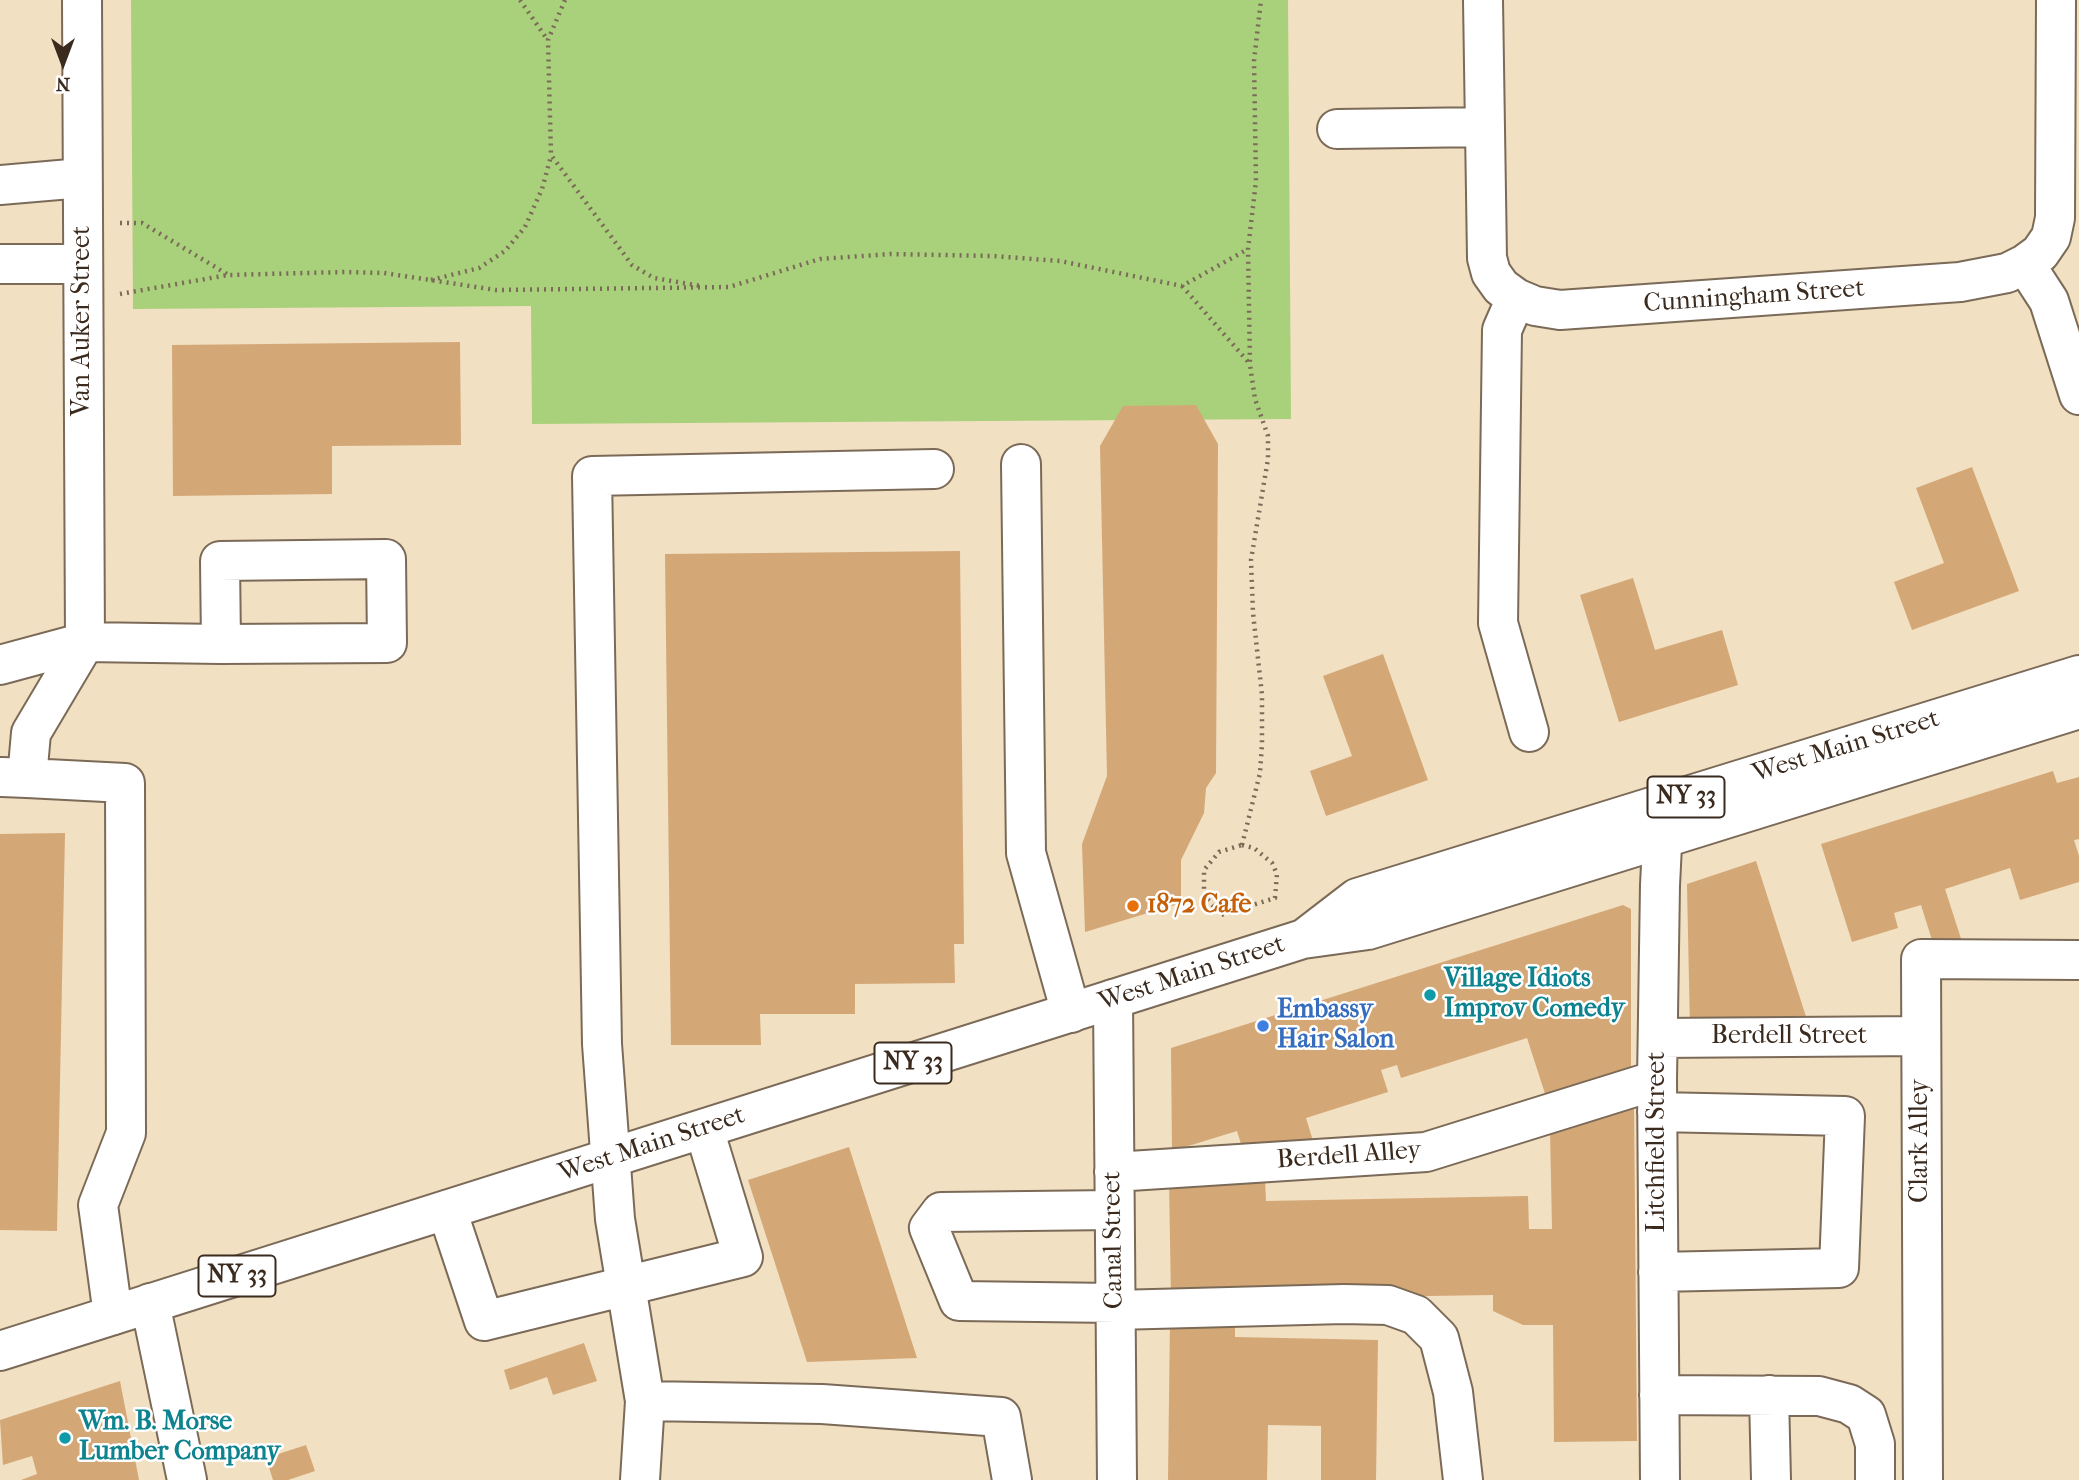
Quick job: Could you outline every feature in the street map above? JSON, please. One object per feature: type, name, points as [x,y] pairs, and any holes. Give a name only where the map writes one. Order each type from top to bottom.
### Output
[{"type":"street","name":"Van Auker Street","points":[[82,0],[85,642]]},
{"type":"street","name":"Cunningham Street","points":[[1483,0],[1487,258],[1491,273],[1501,287],[1516,298],[1535,306],[1560,310],[1960,282],[2007,273],[2025,264],[2040,253],[2051,237],[2056,218],[2056,0]]},
{"type":"street","points":[[1337,129],[1485,127]]},
{"type":"street","points":[[0,185],[82,178]]},
{"type":"street","points":[[0,264],[83,279]]},
{"type":"street","points":[[2025,264],[2064,302],[2079,396]]},
{"type":"street","points":[[1516,298],[1502,330],[1498,623],[1529,732]]},
{"type":"street","points":[[1021,464],[1026,853],[1071,1013]]},
{"type":"street","points":[[640,1480],[645,1401],[615,1219],[602,1044],[592,476],[934,469]]},
{"type":"street","points":[[0,665],[85,642],[221,644],[387,643],[386,559],[220,561],[221,644]]},
{"type":"street","points":[[85,642],[31,733],[13,778],[125,783],[125,1133],[97,1205],[113,1315]]},
{"type":"street","name":"West Main Street","points":[[0,1351],[1303,939],[1368,930],[1663,821],[2079,675]]},
{"type":"street","name":"West Main Street","points":[[1663,821],[2079,709]]},
{"type":"street","name":"Litchfield Street","points":[[1660,1480],[1657,1096],[1663,821]]},
{"type":"street","name":"Clark Alley","points":[[1923,1480],[1921,959],[2079,960]]},
{"type":"street","name":"Canal Street","points":[[1113,999],[1117,1480]]},
{"type":"street","name":"Berdell Street","points":[[1658,1038],[1921,1036]]},
{"type":"street","name":"Berdell Alley","points":[[1114,1172],[1426,1152],[1657,1096],[1845,1116],[1839,1268],[1658,1272]]},
{"type":"street","points":[[447,1210],[484,1321],[743,1257],[704,1129]]},
{"type":"street","points":[[1114,1210],[941,1212],[929,1228],[959,1301],[1115,1307],[1388,1305],[1416,1315],[1439,1338],[1455,1404],[1463,1480]]},
{"type":"street","points":[[150,1303],[187,1480]]},
{"type":"street","points":[[1659,1395],[1819,1396],[1849,1404],[1867,1416],[1875,1444],[1875,1480]]},
{"type":"street","points":[[1769,1395],[1770,1480]]},
{"type":"street","points":[[645,1401],[822,1404],[1001,1417],[1012,1480]]},
{"type":"path","points":[[520,0],[548,40]]},
{"type":"path","points":[[428,280],[479,268],[505,251],[525,227],[542,189],[551,155],[548,40],[565,0]]},
{"type":"path","points":[[1242,845],[1259,773],[1262,744],[1262,695],[1253,613],[1251,560],[1268,459],[1268,436],[1255,399],[1250,365],[1248,249],[1256,181],[1254,61],[1260,1]]},
{"type":"path","points":[[551,155],[632,265],[654,278],[712,288]]},
{"type":"path","points":[[83,222],[142,223],[228,275]]},
{"type":"path","points":[[1182,286],[1248,249]]},
{"type":"path","points":[[83,279],[123,294],[228,275],[345,272],[384,273],[496,290],[712,288],[729,287],[820,260],[890,254],[993,256],[1060,261],[1182,286],[1250,365]]},
{"type":"path","points":[[1242,845],[1265,854],[1272,863],[1278,874],[1275,898],[1221,915],[1204,895],[1205,870],[1219,852],[1242,845]]},
{"type":"green space","points":[[131,0],[1288,0],[1291,419],[532,424],[531,306],[133,309]]},
{"type":"building","points":[[460,342],[461,445],[332,446],[332,494],[173,496],[172,345]]},
{"type":"building","points":[[1196,405],[1218,444],[1216,773],[1206,788],[1204,813],[1181,860],[1181,903],[1085,932],[1082,844],[1107,776],[1100,446],[1123,406]]},
{"type":"building","points":[[1972,467],[2019,591],[1912,630],[1894,582],[1944,563],[1916,488]]},
{"type":"building","points":[[960,551],[964,944],[954,944],[955,983],[855,984],[855,1014],[760,1014],[761,1045],[671,1045],[665,554]]},
{"type":"building","points":[[1633,578],[1655,650],[1722,630],[1738,685],[1619,722],[1580,595]]},
{"type":"building","points":[[1383,654],[1428,780],[1326,816],[1310,771],[1352,756],[1323,676]]},
{"type":"building","points":[[2053,771],[2057,783],[2079,777],[2079,839],[2074,840],[2079,856],[2079,882],[2020,900],[2010,868],[1945,889],[1966,954],[1936,953],[1921,905],[1894,913],[1898,928],[1852,942],[1821,844]]},
{"type":"building","points":[[65,833],[57,1231],[0,1230],[0,834]]},
{"type":"building","points":[[1756,861],[1810,1029],[1690,1030],[1687,884]]},
{"type":"building","points":[[1623,905],[1631,909],[1631,1080],[1549,1106],[1527,1038],[1401,1078],[1397,1065],[1381,1070],[1388,1092],[1306,1118],[1318,1157],[1246,1160],[1237,1131],[1172,1151],[1171,1048]]},
{"type":"building","points":[[1634,1102],[1637,1441],[1554,1442],[1553,1325],[1523,1325],[1493,1311],[1493,1295],[1171,1300],[1169,1180],[1265,1179],[1266,1201],[1528,1196],[1529,1229],[1552,1229],[1550,1129]]},
{"type":"building","points":[[849,1147],[917,1358],[807,1362],[748,1180]]},
{"type":"building","points":[[1170,1320],[1235,1321],[1235,1337],[1378,1340],[1376,1480],[1321,1480],[1321,1426],[1268,1425],[1267,1480],[1168,1480]]},
{"type":"building","points":[[584,1343],[597,1381],[553,1395],[547,1377],[510,1390],[504,1370]]},
{"type":"building","name":"Wm. B. Morse Lumber Company","points":[[120,1381],[139,1480],[21,1480],[37,1474],[32,1456],[3,1465],[0,1420]]},
{"type":"building","points":[[306,1445],[315,1471],[288,1480],[273,1480],[266,1458]]},
{"type":"place","name":"1872 Cafe","points":[[1133,906]]},
{"type":"place","name":"Village Idiots Improv Comedy","points":[[1430,995]]},
{"type":"place","name":"Embassy Hair Salon","points":[[1263,1026]]},
{"type":"place","name":"Wm. B. Morse Lumber Company","points":[[65,1438]]}]
